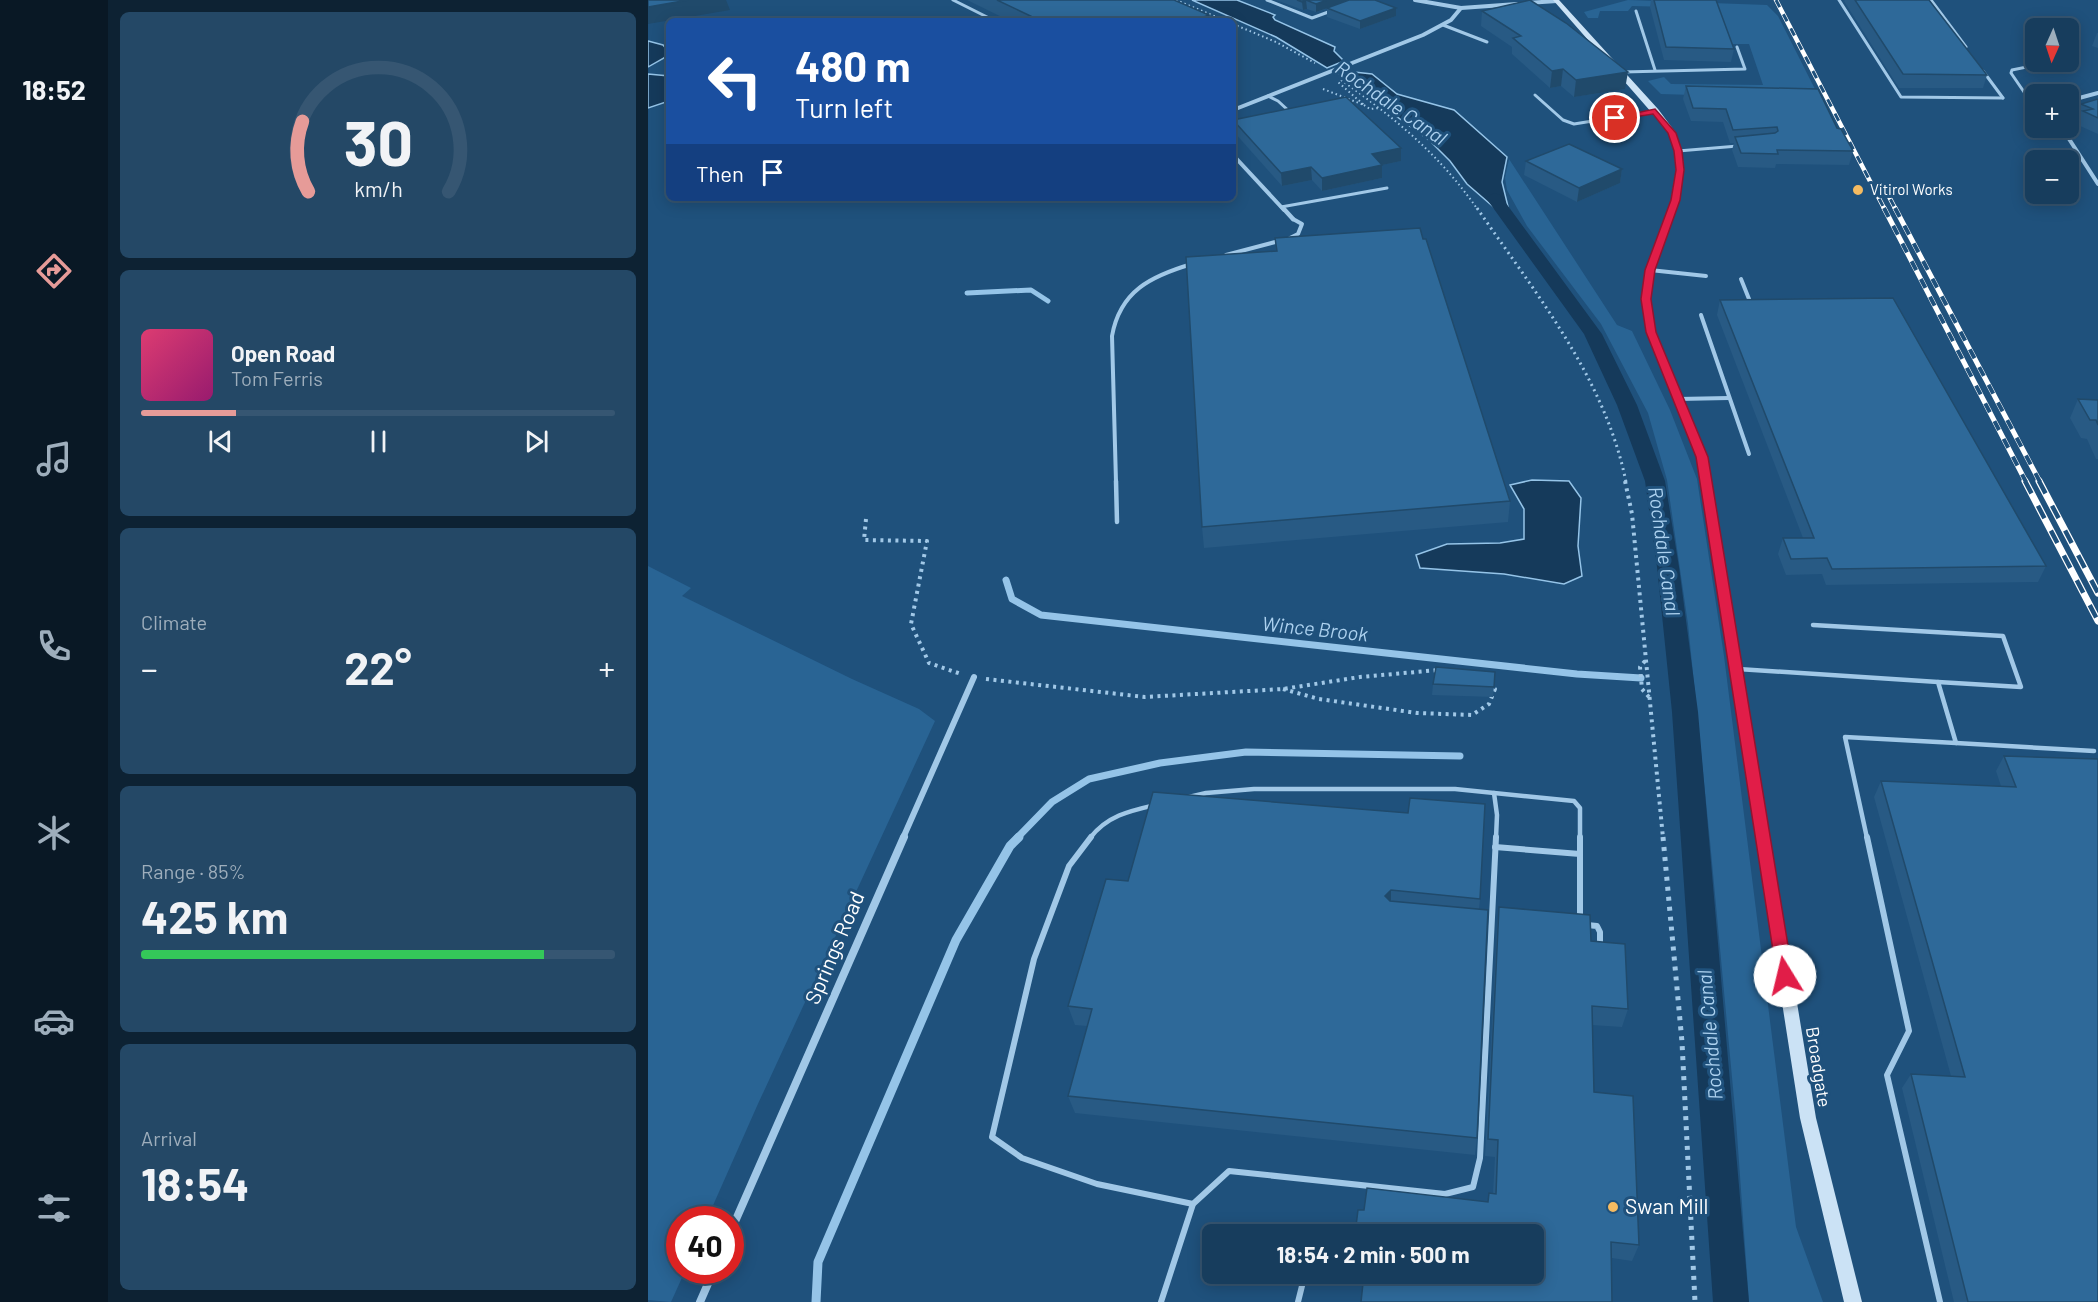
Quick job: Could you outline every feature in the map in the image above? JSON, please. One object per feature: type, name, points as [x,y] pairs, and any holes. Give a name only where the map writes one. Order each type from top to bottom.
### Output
[{"type":"street","points":[[1415,0],[1461,8],[1556,1]]},
{"type":"street","name":"Broadgate","points":[[1556,1],[1655,111],[1672,133],[1678,151],[1680,170],[1676,200],[1650,270],[1646,299],[1651,332],[1702,457],[1808,1118],[1853,1302]]},
{"type":"street","points":[[1236,109],[1357,62],[1443,25],[1451,20],[1461,8]]},
{"type":"street","points":[[2079,98],[2098,93]]},
{"type":"street","points":[[2068,138],[2098,184]]},
{"type":"street","points":[[1236,158],[1293,219]]},
{"type":"street","name":"Springs Road","points":[[742,1206],[974,677]]},
{"type":"street","points":[[700,1302],[708,1284]]},
{"type":"lane","points":[[953,0],[989,18]]},
{"type":"lane","points":[[1267,0],[1312,18],[1332,11]]},
{"type":"lane","points":[[1839,0],[1901,97],[2003,98],[1983,70]]},
{"type":"lane","points":[[1930,0],[1970,52]]},
{"type":"lane","points":[[1636,11],[1655,70]]},
{"type":"lane","points":[[1443,25],[1487,42]]},
{"type":"lane","points":[[1620,72],[1745,69],[1737,47]]},
{"type":"lane","points":[[2025,67],[2012,70],[2011,73],[2020,88],[2025,91]]},
{"type":"lane","points":[[1535,95],[1563,120],[1574,124],[1655,111]]},
{"type":"lane","points":[[1268,96],[1278,101],[1291,113]]},
{"type":"lane","points":[[1678,151],[1748,145]]},
{"type":"lane","points":[[1281,207],[1387,188]]},
{"type":"lane","points":[[1225,255],[1298,234],[1302,224],[1293,219]]},
{"type":"lane","points":[[1118,522],[1112,336],[1114,323],[1123,303],[1135,293],[1162,275],[1193,263]]},
{"type":"lane","points":[[1650,270],[1706,276]]},
{"type":"lane","points":[[1741,279],[1754,312]]},
{"type":"lane","points":[[1701,315],[1749,454]]},
{"type":"lane","points":[[1678,399],[1729,398]]},
{"type":"lane","points":[[1736,669],[2021,687],[2003,636],[1813,625]]},
{"type":"lane","points":[[1938,682],[1956,743]]},
{"type":"lane","points":[[1940,1302],[1887,1075],[1910,1030],[1845,736],[2094,751]]},
{"type":"lane","points":[[1183,798],[1206,793],[1254,789],[1455,789],[1574,801],[1580,808],[1580,923]]},
{"type":"lane","points":[[1161,1302],[1193,1204],[1229,1171],[1445,1194],[1473,1187],[1480,1158],[1496,847],[1497,815],[1494,793]]},
{"type":"lane","points":[[1162,803],[1125,812],[1100,825],[1069,866],[1034,959],[992,1137],[1022,1158],[1097,1184],[1193,1204]]},
{"type":"lane","points":[[1496,847],[1580,854]]},
{"type":"lane","points":[[1491,916],[1503,917]]},
{"type":"lane","points":[[1569,922],[1597,926],[1600,932],[1601,951]]},
{"type":"lane","points":[[1480,924],[1491,925]]},
{"type":"lane","points":[[1298,1302],[1302,1284]]},
{"type":"path","points":[[1176,0],[1219,18]]},
{"type":"path","points":[[1236,25],[1276,42],[1318,66]]},
{"type":"path","points":[[1380,108],[1370,109],[1364,105],[1335,80],[1336,77],[1380,108],[1431,151],[1472,201],[1570,342],[1605,414],[1622,464],[1632,514],[1682,1042],[1695,1302]]},
{"type":"path","points":[[1302,83],[1312,88],[1319,87],[1364,105]]},
{"type":"path","points":[[866,519],[864,540],[927,541],[911,624],[929,663],[974,677],[1145,697],[1283,689],[1360,677],[1447,671]]},
{"type":"path","points":[[1646,660],[1640,667],[1642,689],[1649,698]]},
{"type":"path","points":[[1283,689],[1319,699],[1352,704],[1417,713],[1472,716],[1489,704],[1494,689],[1486,684]]},
{"type":"shaded area","points":[[1628,0],[1767,5],[1778,16],[1820,99],[1661,94],[1648,81],[1664,77],[1671,84],[1763,85],[1749,44],[1725,44],[1713,8],[1632,6],[1628,11],[1600,11],[1598,18],[1588,18],[1584,12]]},
{"type":"shaded area","points":[[1509,159],[1617,325],[1632,331],[1670,410],[1697,479],[1724,656],[1796,1227],[1823,1302],[1749,1302],[1736,1120],[1710,841],[1688,624],[1667,480],[1648,413],[1601,324],[1527,226],[1507,190],[1505,178]]},
{"type":"shaded area","points":[[648,566],[691,588],[682,596],[919,709],[935,721],[713,1206],[666,1206],[666,1284],[679,1284],[671,1302],[648,1300]]},
{"type":"water","points":[[1192,0],[1237,0],[1275,15],[1273,17],[1275,20],[1335,47],[1334,51],[1344,61],[1327,68],[1276,37]]},
{"type":"water","points":[[648,41],[663,45],[666,49],[664,58],[648,67]]},
{"type":"water","points":[[1345,71],[1372,74],[1397,94],[1454,110],[1507,157],[1502,182],[1512,223],[1467,184],[1450,161],[1430,141],[1339,74]]},
{"type":"water","points":[[648,74],[666,76],[666,102],[648,108]]},
{"type":"water","points":[[1532,480],[1569,481],[1581,498],[1578,546],[1582,576],[1564,584],[1504,574],[1420,568],[1416,555],[1447,544],[1500,543],[1524,539],[1524,509],[1510,485]]},
{"type":"building","points":[[648,0],[688,0],[648,7]]},
{"type":"building","points":[[997,0],[1174,0],[1209,15],[1201,18],[1035,18]]},
{"type":"building","points":[[1306,0],[1327,0],[1316,4]]},
{"type":"building","points":[[1349,0],[1375,0],[1396,8],[1360,21],[1327,8]]},
{"type":"building","points":[[1530,0],[1566,23],[1628,72],[1576,80],[1563,69],[1552,71],[1513,38],[1521,36],[1482,11]]},
{"type":"building","points":[[1654,0],[1716,0],[1734,49],[1666,47]]},
{"type":"building","points":[[1855,0],[1929,0],[1987,75],[1903,74]]},
{"type":"building","points":[[1686,86],[1818,89],[1837,128],[1841,129],[1853,151],[1777,150],[1778,154],[1741,153],[1735,137],[1775,133],[1778,131],[1777,127],[1733,130],[1726,109],[1693,108]]},
{"type":"building","points":[[1346,97],[1401,148],[1372,154],[1382,165],[1322,178],[1311,167],[1281,173],[1236,123],[1236,119]]},
{"type":"building","points":[[2098,99],[2098,118],[2083,111],[2093,109],[2081,104]]},
{"type":"building","points":[[1569,144],[1622,169],[1579,188],[1526,161]]},
{"type":"building","points":[[1420,228],[1423,239],[1426,239],[1510,501],[1202,527],[1186,257],[1277,251],[1275,238]]},
{"type":"building","points":[[1893,298],[2046,566],[1832,569],[1827,558],[1791,559],[1783,538],[1814,538],[1720,300]]},
{"type":"building","points":[[2078,399],[2098,400],[2098,425],[2096,420],[2090,420]]},
{"type":"building","points":[[1436,667],[1495,672],[1494,687],[1433,684]]},
{"type":"building","points":[[2004,756],[2098,759],[2098,1302],[1968,1302],[1911,1074],[1965,1077],[1881,781],[2016,787]]},
{"type":"building","points":[[1153,792],[1408,813],[1410,798],[1485,804],[1480,899],[1391,890],[1385,896],[1390,901],[1488,910],[1477,1138],[1068,1096],[1092,1009],[1068,1006],[1106,879],[1128,881]]},
{"type":"building","points":[[1499,907],[1590,915],[1591,941],[1625,944],[1628,1009],[1592,1006],[1594,1092],[1633,1096],[1639,1245],[1611,1242],[1612,1302],[1361,1302],[1363,1284],[1544,1284],[1544,1224],[1356,1224],[1358,1210],[1364,1210],[1367,1188],[1488,1202],[1489,1193],[1496,1194],[1498,1140],[1488,1139]]},
{"type":"waterway","name":"Rochdale Canal","points":[[1494,198],[1593,334],[1627,405],[1655,481],[1668,567],[1685,712],[1731,1302]]},
{"type":"waterway","name":"Wince Brook","points":[[967,293],[1031,290],[1048,301]]},
{"type":"waterway","name":"Wince Brook","points":[[1006,580],[1012,599],[1041,615],[1577,674],[1641,678]]},
{"type":"waterway","points":[[1017,838],[1052,802],[1089,779],[1160,763],[1246,752],[1460,756]]},
{"type":"waterway","points":[[816,1302],[818,1262],[956,940],[1010,846],[1019,837]]},
{"type":"railway","points":[[1776,0],[1885,210]]},
{"type":"railway","points":[[1883,185],[1896,210]]},
{"type":"railway","points":[[1884,208],[2026,482]]},
{"type":"railway","points":[[1895,208],[2040,482]]},
{"type":"railway","points":[[2025,481],[2098,621]]},
{"type":"railway","points":[[2039,481],[2098,593]]},
{"type":"place","name":"Vitirol Works","points":[[1858,190]]},
{"type":"place","name":"Swan Mill","points":[[1613,1207]]},
{"type":"route","points":[[1615,118],[1655,111],[1672,133],[1678,151],[1680,170],[1676,200],[1650,270],[1646,299],[1651,332],[1702,457],[1785,976]]}]
